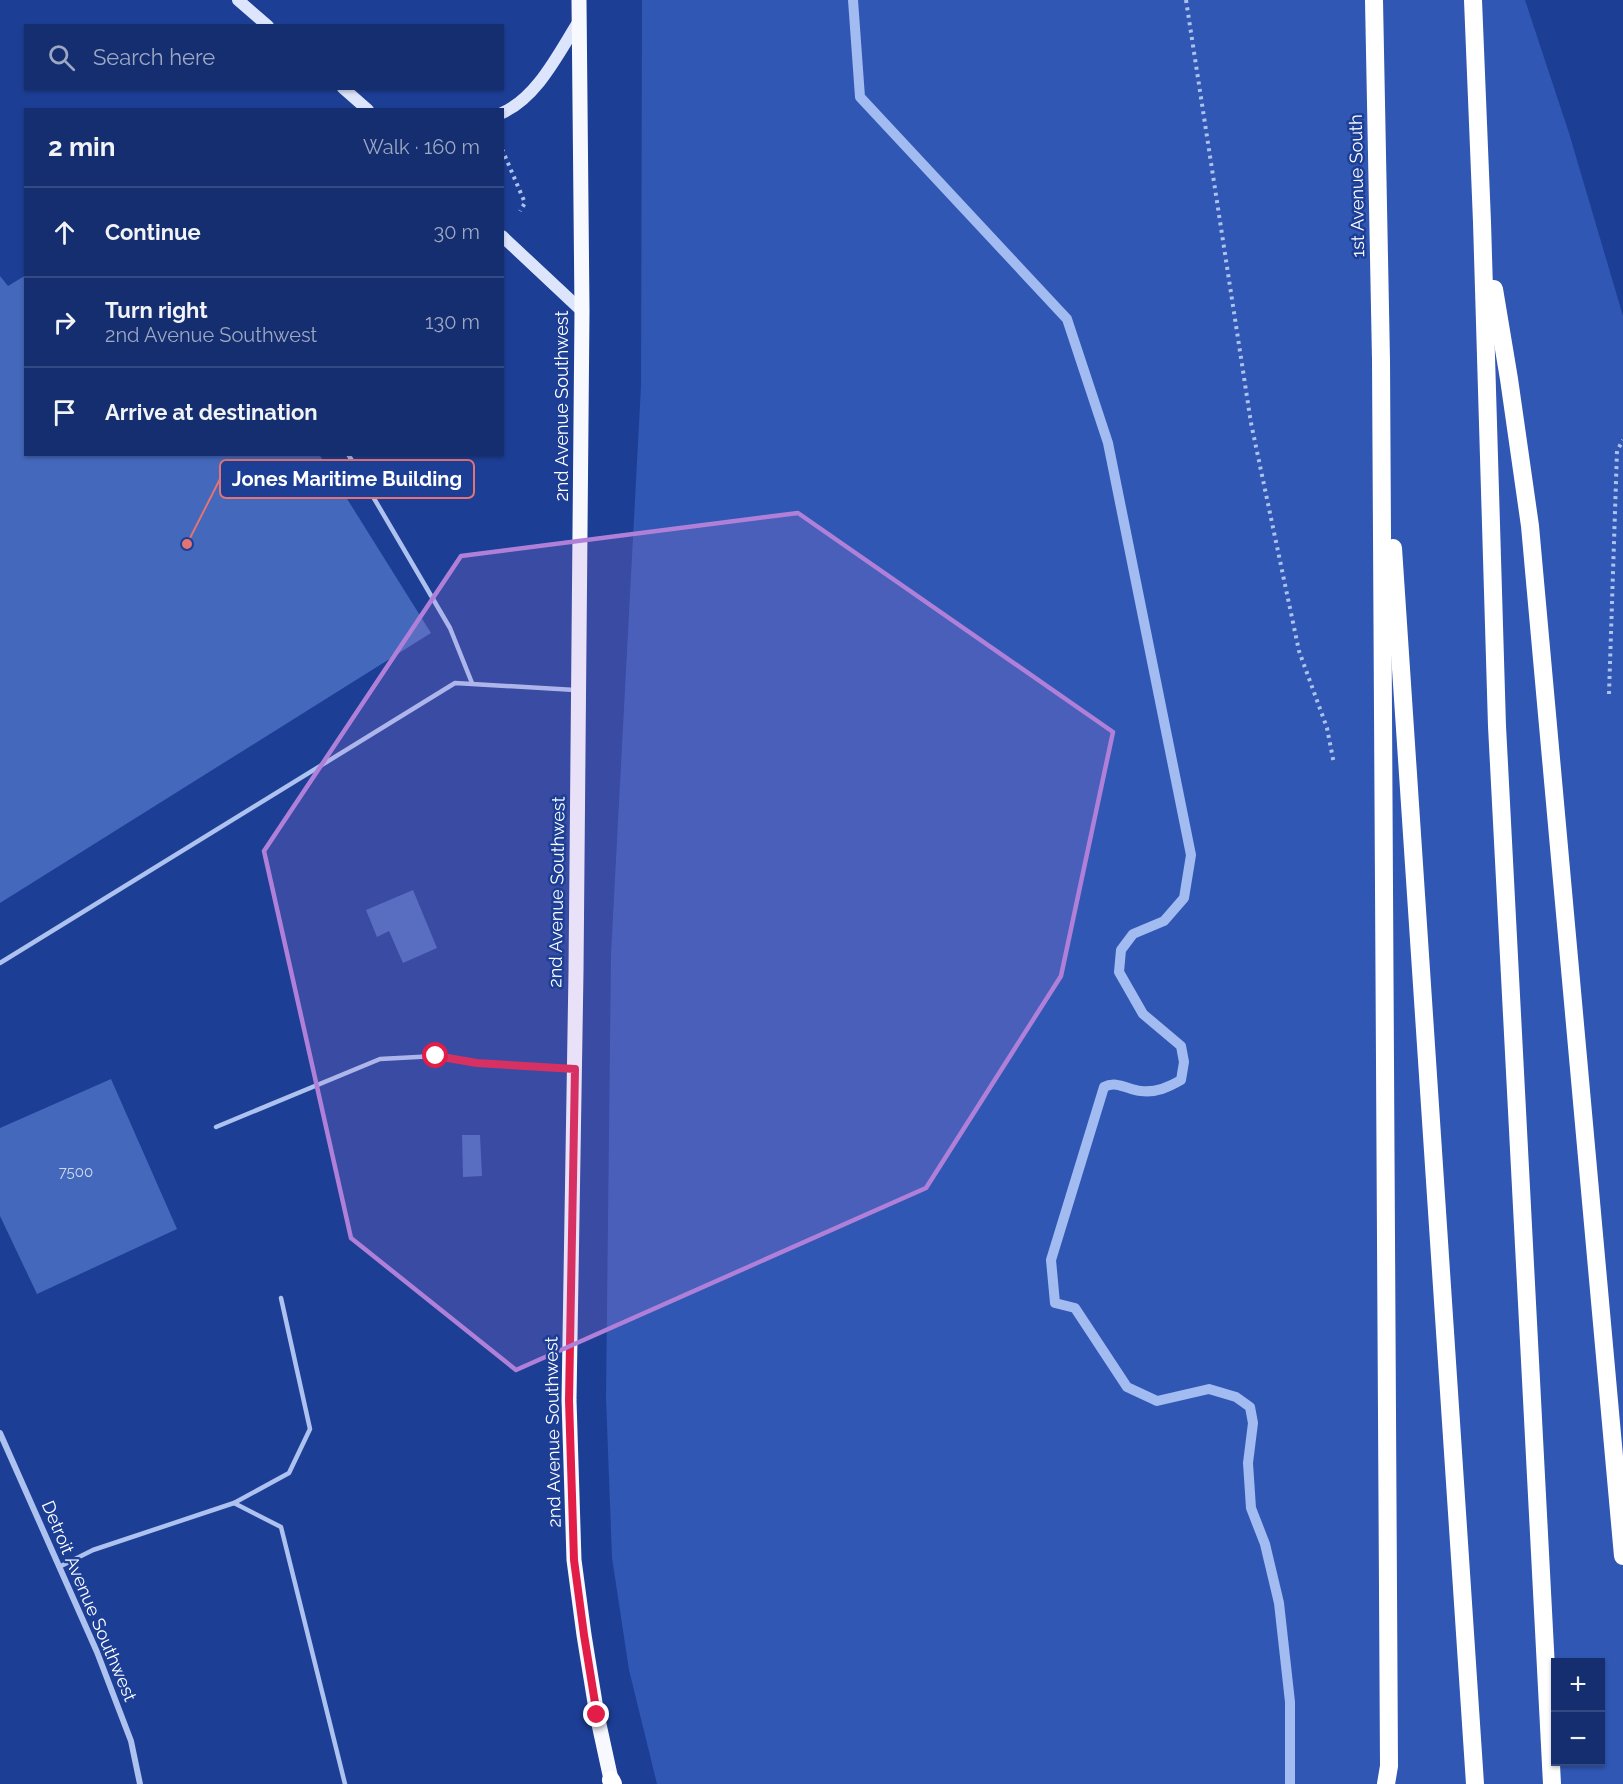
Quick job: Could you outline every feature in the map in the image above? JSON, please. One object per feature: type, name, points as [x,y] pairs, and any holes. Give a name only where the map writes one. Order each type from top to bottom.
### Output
[{"type":"highway","points":[[1473,0],[1497,726],[1552,1784]]},
{"type":"highway","name":"1st Avenue South","points":[[1375,5],[1381,360]]},
{"type":"highway","points":[[1482,222],[1509,378],[1530,526],[1623,1556]]},
{"type":"highway","points":[[1381,360],[1389,1755],[1386,1784]]},
{"type":"highway","points":[[1381,360],[1475,1784]]},
{"type":"main road","points":[[238,0],[266,24]]},
{"type":"main road","name":"2nd Avenue Southwest","points":[[579,0],[582,311],[575,1069],[569,1400],[574,1560],[595,1703],[612,1783]]},
{"type":"main road","points":[[504,112],[511,109],[537,86],[579,21]]},
{"type":"main road","points":[[345,90],[366,108]]},
{"type":"main road","points":[[504,238],[582,311]]},
{"type":"street","name":"Detroit Avenue Southwest","points":[[0,1433],[97,1652],[130,1741],[140,1784]]},
{"type":"lane","points":[[349,456],[450,628],[472,683]]},
{"type":"lane","points":[[0,963],[455,683],[579,690]]},
{"type":"lane","points":[[216,1127],[380,1059],[436,1056],[477,1063],[575,1069]]},
{"type":"lane","points":[[59,1567],[93,1550],[234,1503],[289,1473],[310,1429],[281,1298]]},
{"type":"lane","points":[[234,1503],[281,1527],[345,1784]]},
{"type":"path","points":[[1186,0],[1251,423],[1299,651],[1327,728],[1334,764]]},
{"type":"path","points":[[504,154],[525,203],[520,211]]},
{"type":"path","points":[[1609,694],[1617,451],[1623,440]]},
{"type":"highlighted area","points":[[798,513],[1113,732],[1061,976],[926,1188],[516,1370],[351,1238],[264,851],[461,556]]},
{"type":"shaded area","points":[[642,0],[1525,0],[1569,133],[1623,316],[1623,1784],[657,1784],[629,1670],[612,1558],[606,1398],[611,954],[641,386]]},
{"type":"building","points":[[0,276],[8,286],[24,276],[24,456],[320,456],[431,633],[0,903]]},
{"type":"building","points":[[413,890],[437,948],[403,963],[389,931],[377,937],[366,910]]},
{"type":"building","points":[[111,1079],[177,1229],[37,1294],[0,1216],[0,1128]]},
{"type":"building","points":[[462,1135],[480,1135],[482,1176],[463,1177]]},
{"type":"waterway","points":[[853,0],[860,97],[1067,319],[1108,443],[1191,855],[1184,898],[1164,921],[1133,934],[1121,950],[1119,972],[1143,1014],[1181,1046],[1184,1062],[1181,1080],[1162,1089],[1147,1091],[1118,1085],[1104,1087],[1051,1260],[1055,1303],[1075,1308],[1127,1387],[1157,1401],[1209,1389],[1236,1397],[1250,1407],[1253,1423],[1248,1463],[1251,1508],[1265,1544],[1279,1603],[1290,1702],[1290,1784]]},
{"type":"place","name":"Jones Maritime Building","points":[[187,544]]},
{"type":"route","points":[[436,1056],[477,1063],[575,1069],[569,1400],[574,1560],[597,1715]]}]
